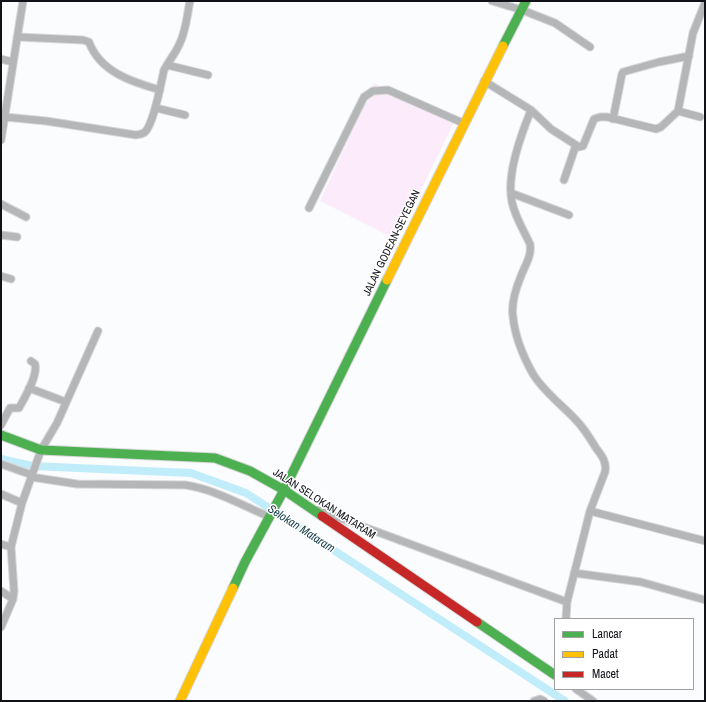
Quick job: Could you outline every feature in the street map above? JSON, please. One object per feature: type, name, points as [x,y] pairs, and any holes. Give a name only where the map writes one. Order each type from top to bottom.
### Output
[{"type":"main road","name":"JALAN GODEAN-SEYEGAN","points":[[180,701],[245,562],[283,493],[463,123],[526,1]]},
{"type":"main road","name":"JALAN SELOKAN MATARAM","points":[[1,435],[41,450],[215,458],[250,471],[283,493],[309,506],[554,674]]},
{"type":"street","points":[[2,135],[23,1]]},
{"type":"street","points":[[5,117],[46,121],[136,135],[142,134],[146,131],[156,108],[164,70],[183,37],[190,1]]},
{"type":"street","points":[[492,1],[522,10],[555,23],[590,47]]},
{"type":"street","points":[[484,81],[531,110],[551,130],[579,147],[583,146],[594,119],[600,116],[656,128],[661,127],[678,111],[693,33],[705,3]]},
{"type":"street","points":[[17,37],[51,40],[83,40],[90,42],[93,53],[109,68],[128,80],[160,90]]},
{"type":"street","points":[[613,119],[623,72],[659,62],[689,56]]},
{"type":"street","points":[[1,59],[13,62]]},
{"type":"street","points":[[167,65],[208,75]]},
{"type":"street","points":[[309,208],[364,97],[373,91],[388,90],[463,123]]},
{"type":"street","points":[[156,108],[185,115]]},
{"type":"street","points":[[531,110],[515,158],[511,193],[515,211],[530,244],[531,250],[520,277],[513,301],[513,317],[521,350],[532,373],[541,386],[576,419],[589,436],[604,460],[606,466],[590,512],[567,602],[566,618]]},
{"type":"street","points":[[678,111],[700,117]]},
{"type":"street","points":[[564,180],[576,145]]},
{"type":"street","points":[[511,193],[569,215]]},
{"type":"street","points":[[1,204],[26,217]]},
{"type":"street","points":[[1,235],[17,237]]},
{"type":"street","points":[[1,276],[11,279]]},
{"type":"street","points":[[1,627],[13,599],[14,580],[11,547],[22,503],[37,459],[57,424],[98,330]]},
{"type":"street","points":[[1,425],[10,408],[20,408],[35,373],[35,364],[31,361]]},
{"type":"street","points":[[29,388],[66,402]]},
{"type":"street","points":[[1,464],[32,475],[77,484],[195,486],[271,516]]},
{"type":"street","points":[[1,494],[22,503]]},
{"type":"street","points":[[309,506],[567,602]]},
{"type":"street","points":[[590,512],[705,541]]},
{"type":"street","points":[[1,544],[11,547]]},
{"type":"street","points":[[574,573],[641,582],[705,600]]},
{"type":"street","points":[[1,591],[13,599]]},
{"type":"street","points":[[577,690],[593,701]]},
{"type":"street","points":[[534,701],[540,699],[544,701]]},
{"type":"shaded area","points":[[374,83],[455,120],[397,240],[320,201]]},
{"type":"waterway","name":"Selokan Mataram","points":[[1,459],[32,466],[191,473],[246,493],[565,701]]},
{"type":"traffic: fast","points":[[503,46],[526,1]]},
{"type":"traffic: fast","points":[[233,588],[245,562],[284,490],[387,280]]},
{"type":"traffic: fast","points":[[1,435],[41,450],[215,458],[250,471],[284,490],[322,516]]},
{"type":"traffic: fast","points":[[477,622],[554,674]]},
{"type":"traffic: slow","points":[[387,280],[503,46]]},
{"type":"traffic: slow","points":[[180,701],[233,588]]},
{"type":"traffic: jam","points":[[322,516],[477,622]]}]
